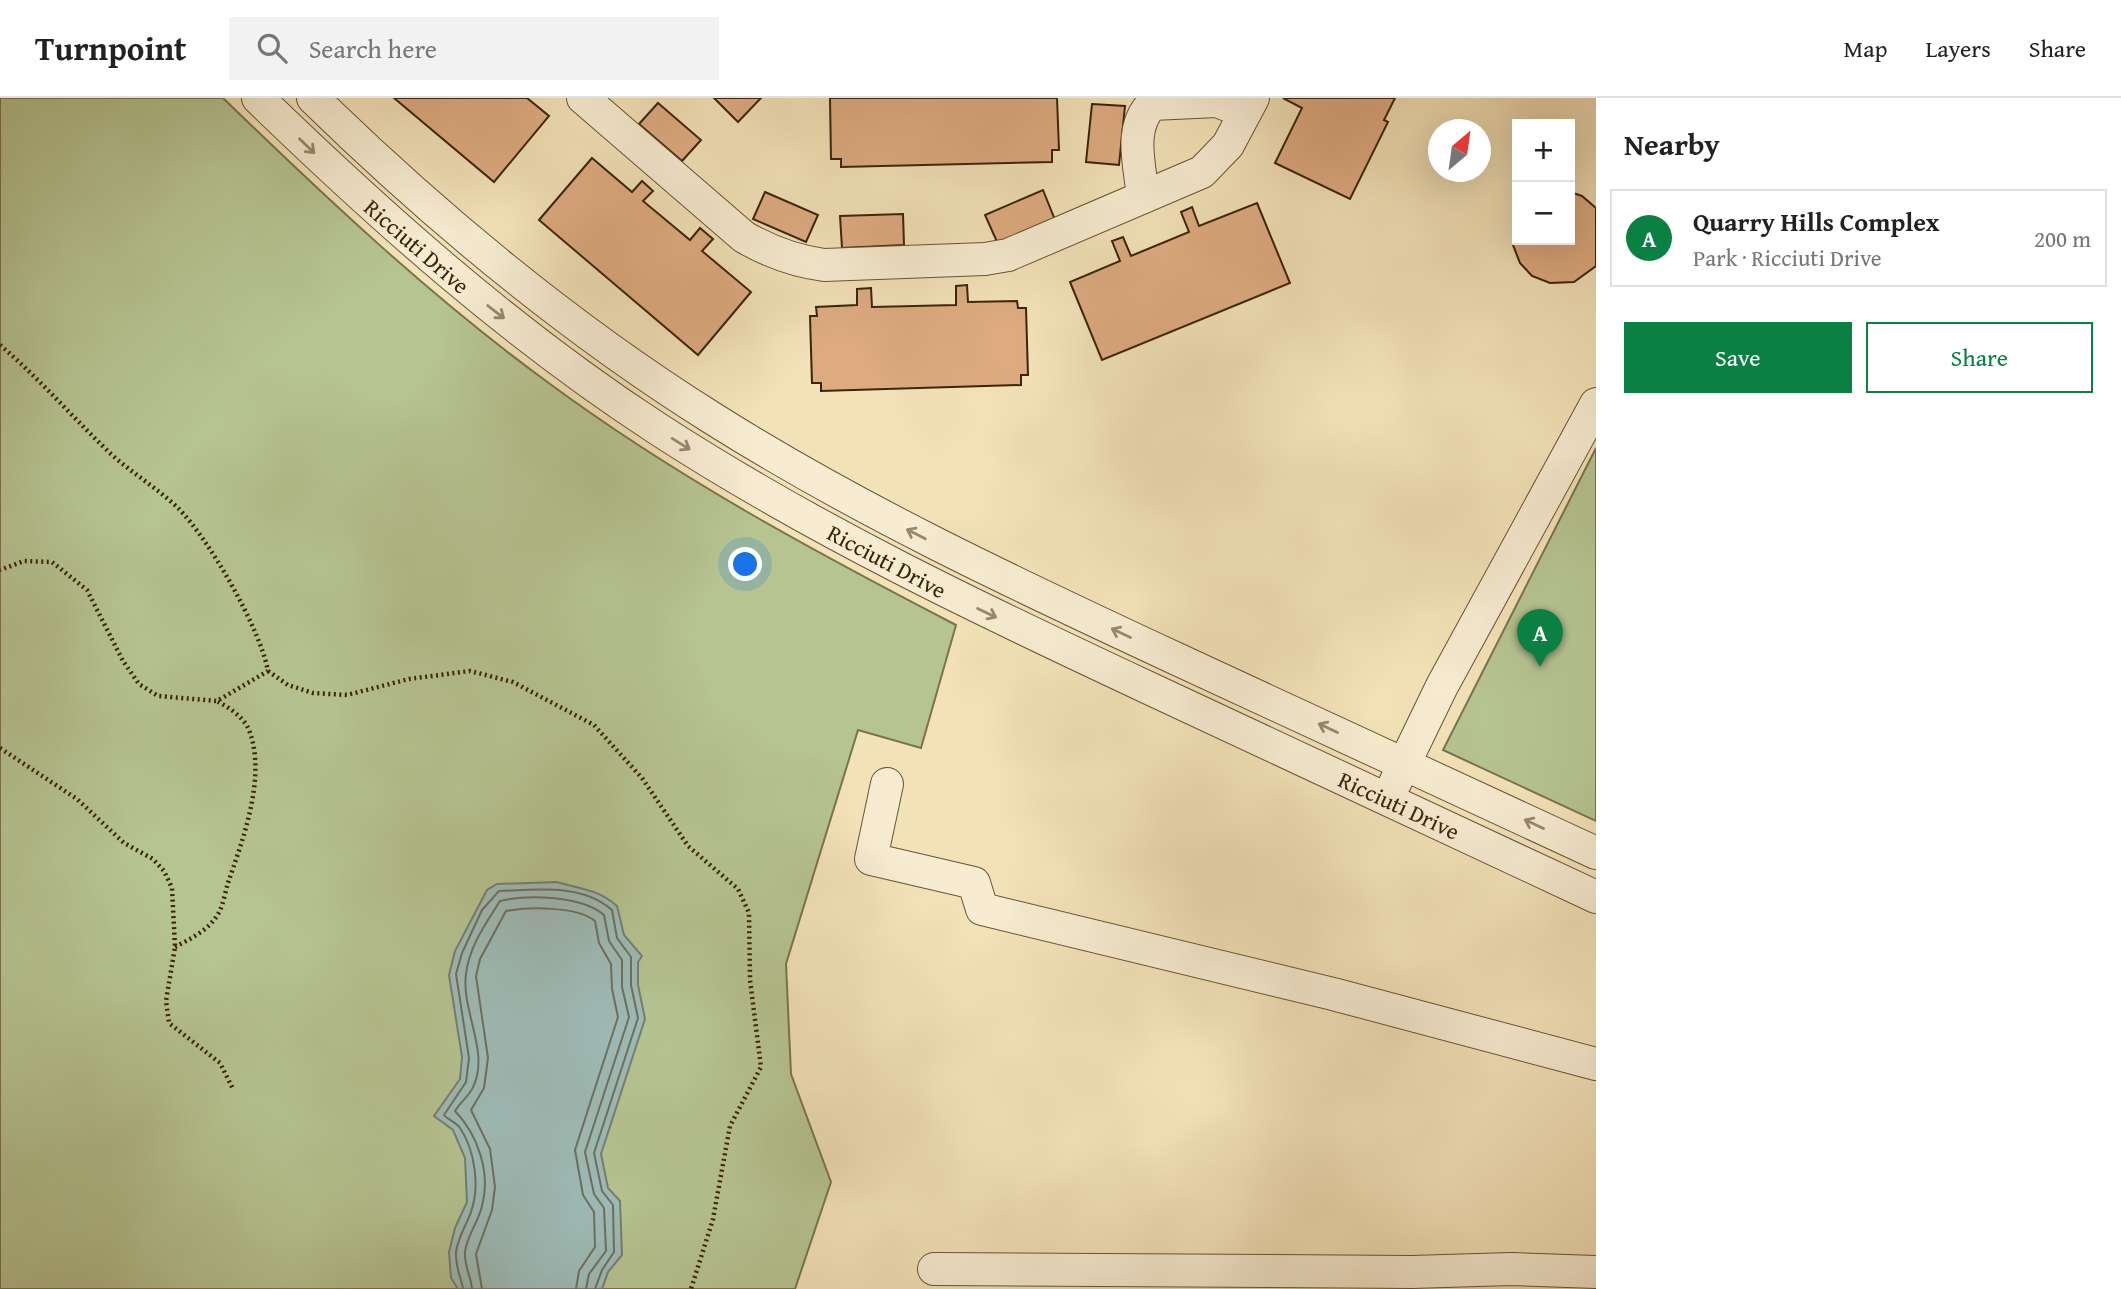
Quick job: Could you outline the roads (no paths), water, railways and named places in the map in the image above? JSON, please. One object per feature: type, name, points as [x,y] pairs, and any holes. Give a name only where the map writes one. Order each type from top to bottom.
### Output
[{"type":"street","name":"Ricciuti Drive","points":[[258,98],[366,202],[467,289],[562,363],[681,443],[823,527],[963,601],[1596,897]]},
{"type":"street","name":"Ricciuti Drive","points":[[313,98],[424,201],[531,289],[640,370],[741,436],[841,494],[974,564],[1596,853]]},
{"type":"street","points":[[583,98],[744,237],[800,262],[824,265],[985,260],[1008,255],[1202,172],[1216,160],[1249,105],[1217,101],[1152,104],[1142,114],[1136,134],[1143,197]]},
{"type":"street","points":[[1387,800],[1443,686],[1596,404]]},
{"type":"street","points":[[887,784],[871,859],[974,883],[982,909],[1333,994],[1596,1064]]},
{"type":"street","points":[[934,1269],[972,1279],[1368,1281],[1522,1269],[1596,1272]]},
{"type":"water","points":[[557,882],[596,893],[617,906],[624,935],[642,956],[638,962],[638,985],[645,1019],[601,1154],[608,1188],[620,1201],[622,1255],[608,1272],[602,1289],[458,1289],[451,1278],[449,1252],[455,1228],[467,1202],[465,1158],[453,1130],[434,1116],[460,1079],[462,1057],[449,975],[455,951],[487,890],[497,884]]},
{"type":"place","name":"Quarry Hills Complex","points":[[1540,667]]}]
